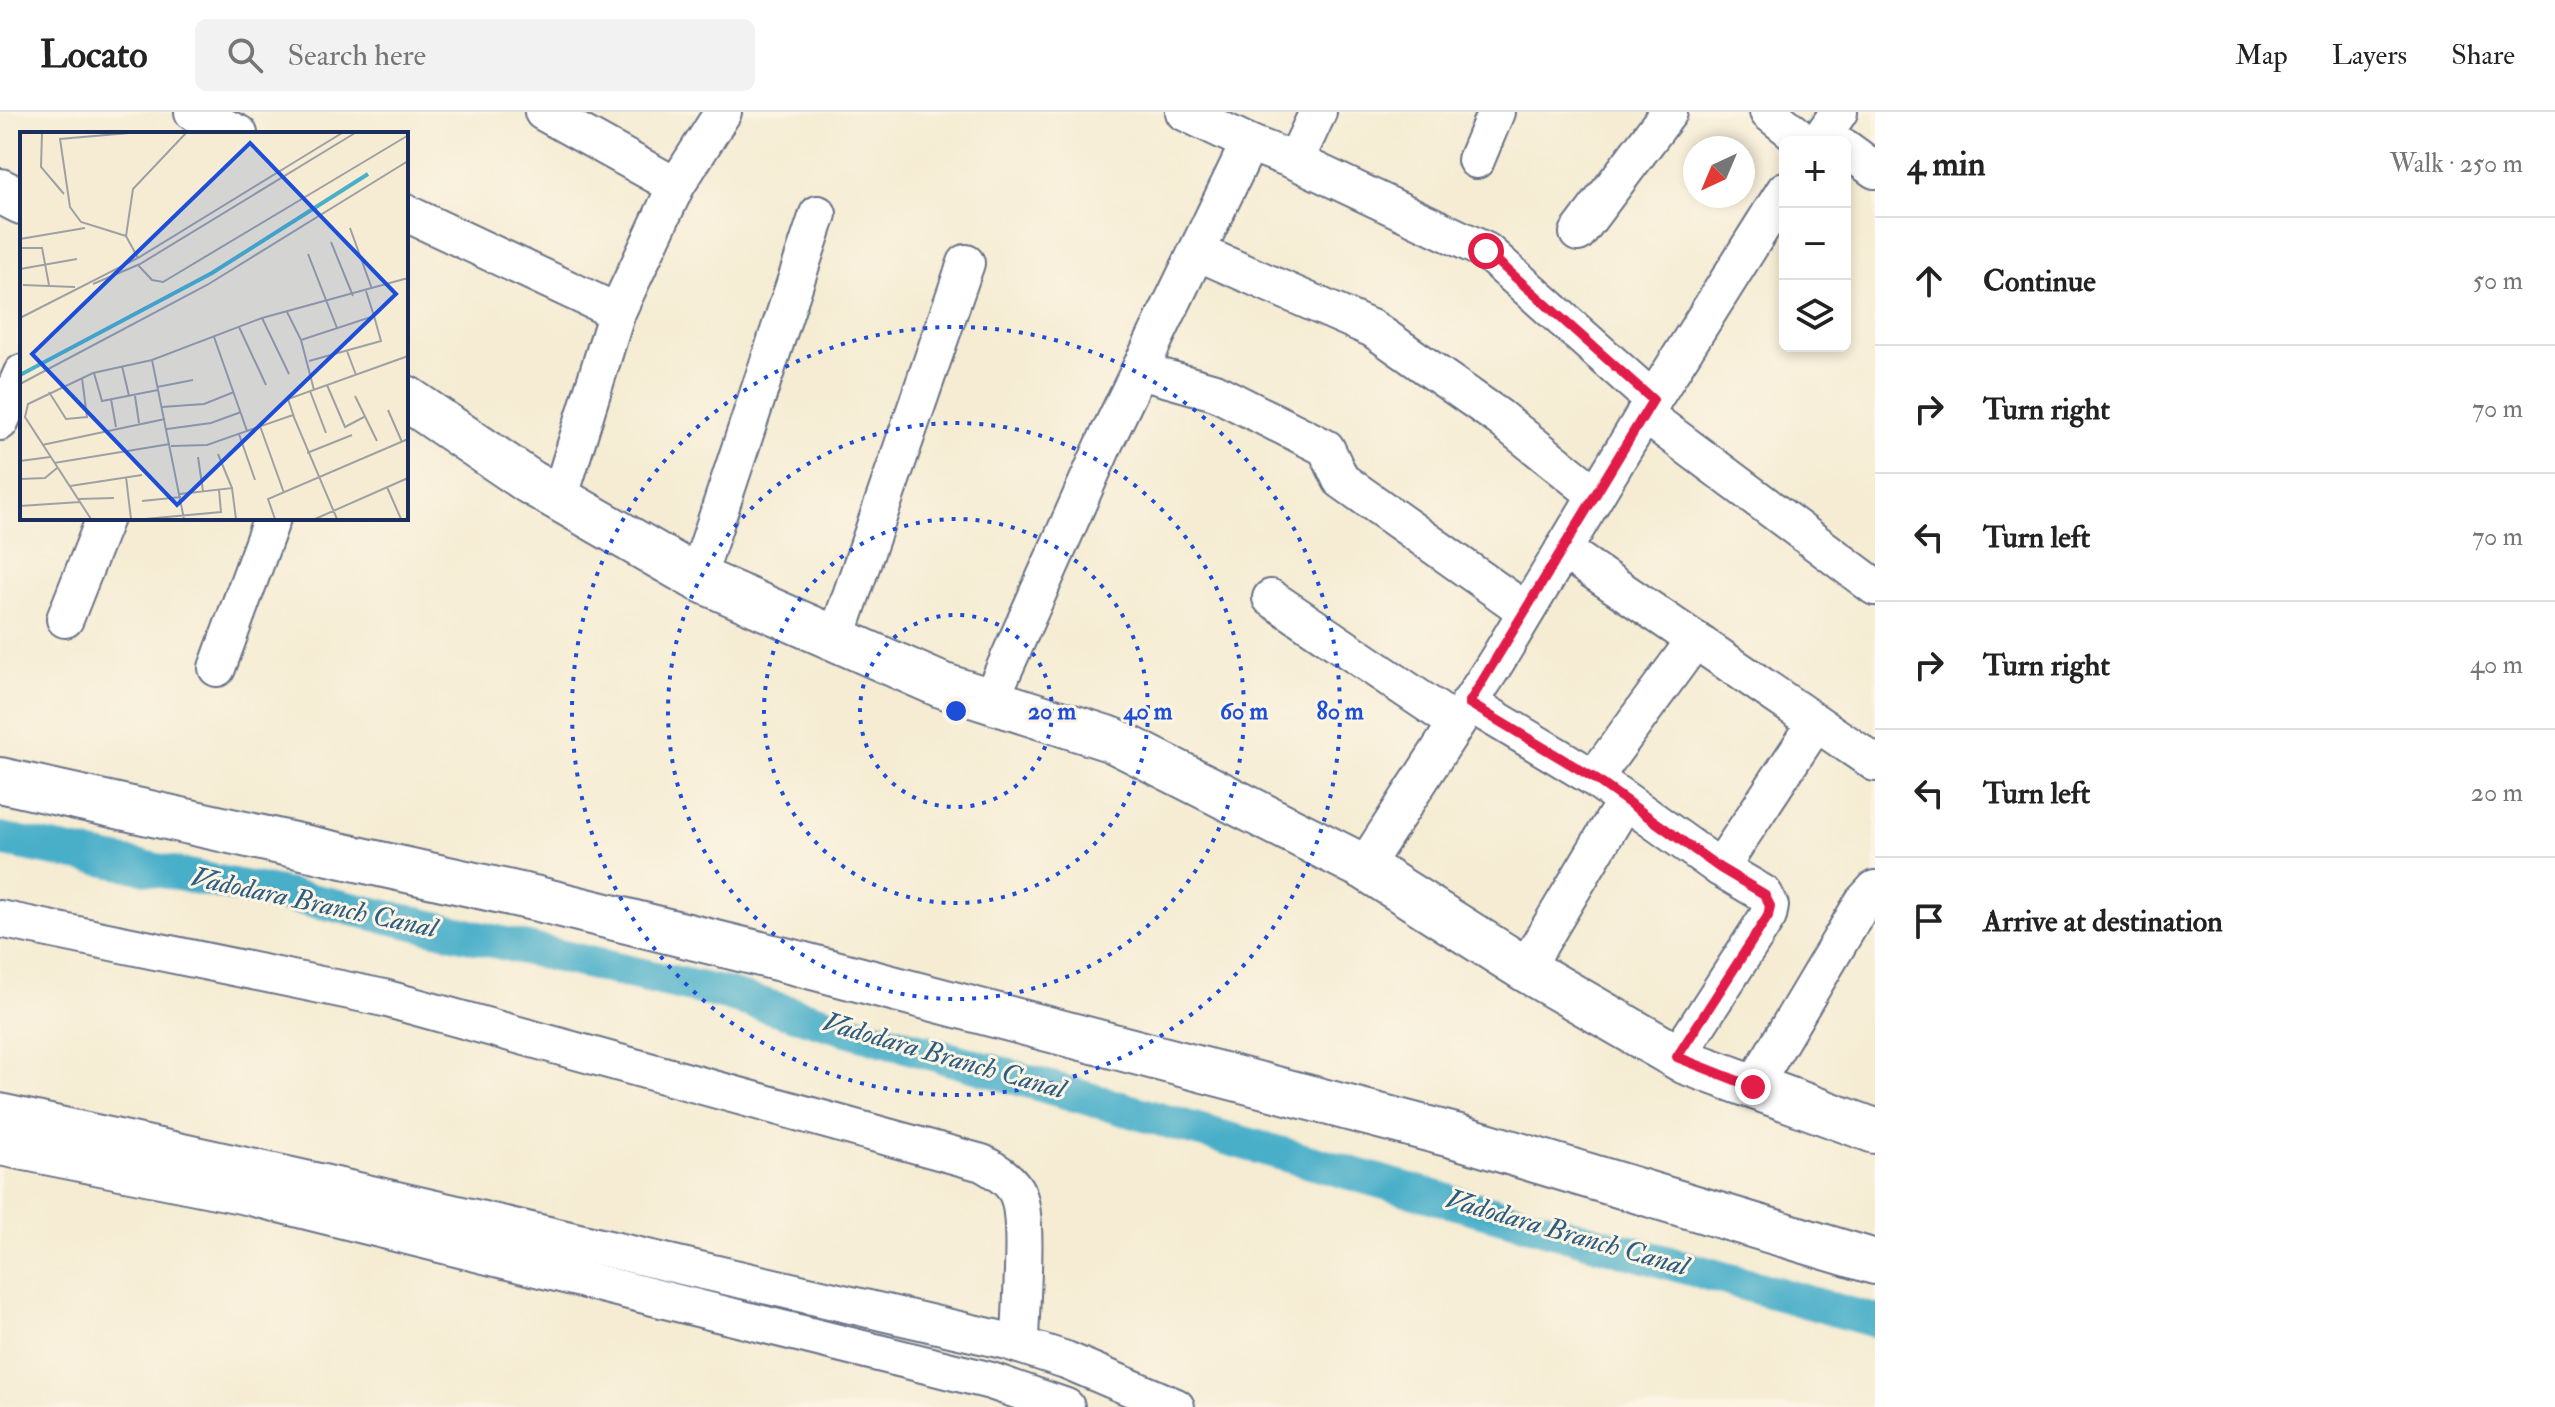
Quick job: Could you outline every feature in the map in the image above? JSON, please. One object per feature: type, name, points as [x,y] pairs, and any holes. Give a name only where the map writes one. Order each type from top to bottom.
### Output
[{"type":"street","points":[[179,132],[191,112],[235,132]]},
{"type":"street","points":[[543,112],[676,186]]},
{"type":"street","points":[[559,499],[617,312],[676,186],[723,112]]},
{"type":"street","points":[[1184,112],[1486,251],[1648,407],[1875,587]]},
{"type":"street","points":[[1295,161],[1318,112]]},
{"type":"street","points":[[1476,160],[1496,112]]},
{"type":"street","points":[[1578,233],[1669,112]]},
{"type":"street","points":[[1768,112],[1828,136]]},
{"type":"street","points":[[990,701],[1140,371],[1249,143]]},
{"type":"street","points":[[1851,153],[1875,170]]},
{"type":"street","points":[[0,191],[20,201]]},
{"type":"street","points":[[1364,867],[1463,713],[1648,407],[1779,200]]},
{"type":"street","points":[[697,578],[818,214]]},
{"type":"street","points":[[408,215],[617,312]]},
{"type":"street","points":[[1197,252],[1373,329],[1500,418],[1596,495]]},
{"type":"street","points":[[836,639],[966,263]]},
{"type":"street","points":[[1140,371],[1215,392],[1326,448],[1341,480],[1526,611]]},
{"type":"street","points":[[0,422],[20,377]]},
{"type":"street","points":[[408,399],[559,499],[697,578],[941,685],[1113,740],[1364,867],[1525,969],[1677,1057],[1875,1131]]},
{"type":"street","points":[[65,619],[104,520]]},
{"type":"street","points":[[217,668],[271,520]]},
{"type":"street","points":[[1563,550],[1875,763]]},
{"type":"street","points":[[1271,598],[1463,713],[1594,778],[1720,868],[1764,894],[1770,906],[1768,916],[1677,1057]]},
{"type":"street","points":[[1594,778],[1695,640]]},
{"type":"street","points":[[1720,868],[1816,723]]},
{"type":"street","points":[[0,780],[538,899],[797,963],[1459,1137],[1875,1262]]},
{"type":"street","points":[[1525,969],[1625,801]]},
{"type":"street","points":[[1753,1087],[1863,902],[1875,889]]},
{"type":"street","points":[[0,919],[384,998],[982,1163],[998,1172],[1018,1194],[1023,1217],[1020,1345]]},
{"type":"street","points":[[0,1112],[319,1182],[1020,1345],[1066,1360],[1176,1407]]},
{"type":"street","points":[[0,1147],[251,1197],[987,1394],[1066,1407]]},
{"type":"waterway","name":"Vadodara Branch Canal","points":[[0,839],[330,904],[726,994],[1875,1321]]},
{"type":"route","points":[[1486,251],[1653,400],[1469,703],[1594,778],[1720,868],[1764,894],[1770,906],[1768,916],[1677,1057],[1753,1087]]}]
